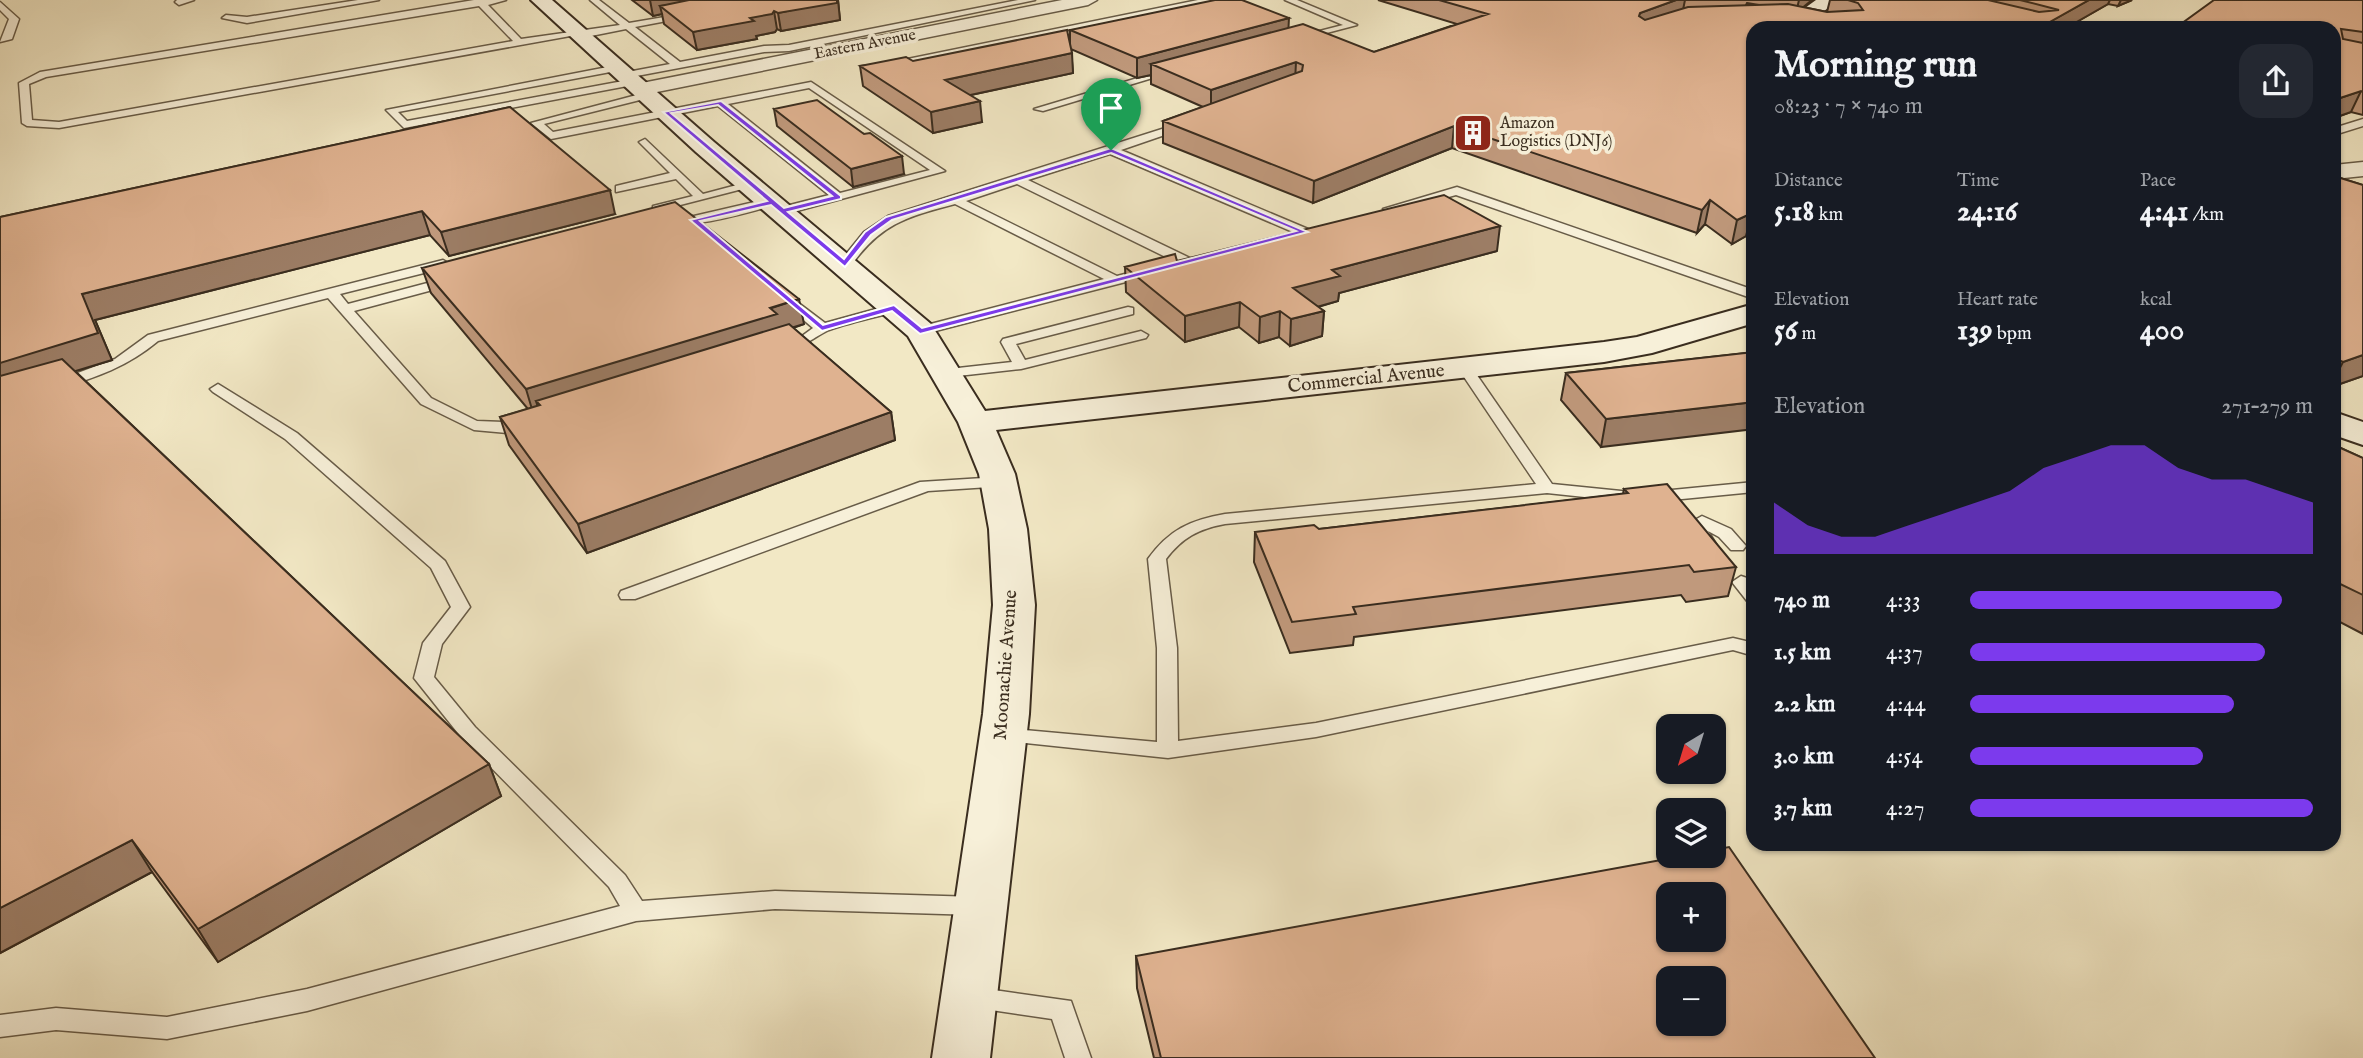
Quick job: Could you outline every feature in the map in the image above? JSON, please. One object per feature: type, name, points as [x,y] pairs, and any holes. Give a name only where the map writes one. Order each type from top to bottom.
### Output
[{"type":"main road","name":"Moonachie Avenue","points":[[541,0],[666,112],[920,331],[949,373],[975,422],[999,482],[1008,529],[1014,605],[1003,735],[961,1058]]},
{"type":"main road","points":[[1819,21],[1811,17],[1810,9],[1830,0]]},
{"type":"main road","name":"Commercial Avenue","points":[[975,422],[1641,346],[1746,315]]},
{"type":"main road","points":[[2341,425],[2363,434]]},
{"type":"street","name":"Eastern Avenue","points":[[634,82],[1088,0]]},
{"type":"street","points":[[2341,171],[2363,169]]},
{"type":"lane","points":[[179,2],[190,0]]},
{"type":"lane","points":[[226,18],[247,20],[375,0]]},
{"type":"lane","points":[[502,0],[44,74],[24,83],[27,123],[59,125],[519,42],[697,13]]},
{"type":"lane","points":[[594,0],[679,66]]},
{"type":"lane","points":[[667,223],[699,225],[777,206],[838,197],[939,171],[811,85],[551,136],[536,123],[679,66],[1031,0]]},
{"type":"lane","points":[[886,64],[1211,0]]},
{"type":"lane","points":[[1287,42],[1352,25],[1289,0]]},
{"type":"lane","points":[[480,2],[519,42]]},
{"type":"lane","points":[[0,5],[14,19],[9,37],[0,38]]},
{"type":"lane","points":[[1796,19],[1819,21]]},
{"type":"lane","points":[[1039,108],[1183,68]]},
{"type":"lane","points":[[634,82],[404,125],[391,110],[634,82]]},
{"type":"lane","points":[[719,103],[838,197]]},
{"type":"lane","points":[[2341,130],[2363,122]]},
{"type":"lane","points":[[845,264],[858,245],[880,223],[1190,123]]},
{"type":"lane","points":[[645,142],[701,198]]},
{"type":"lane","points":[[1111,150],[1309,230],[1281,237]]},
{"type":"lane","points":[[620,190],[678,175]]},
{"type":"lane","points":[[920,331],[1194,260],[1018,180]]},
{"type":"lane","points":[[648,211],[752,185]]},
{"type":"lane","points":[[1373,214],[1457,191],[1746,292]]},
{"type":"lane","points":[[956,200],[1115,280]]},
{"type":"lane","points":[[49,386],[111,369],[130,358],[153,338],[463,259]]},
{"type":"lane","points":[[344,309],[461,278]]},
{"type":"lane","points":[[768,283],[822,328]]},
{"type":"lane","points":[[330,292],[426,401],[474,425],[519,429],[545,420]]},
{"type":"lane","points":[[766,351],[807,339],[822,328],[894,308]]},
{"type":"lane","points":[[1021,365],[1008,342],[1128,311]]},
{"type":"lane","points":[[949,373],[1021,365],[1142,335]]},
{"type":"lane","points":[[1465,368],[1547,488]]},
{"type":"lane","points":[[218,389],[291,436],[439,565],[461,607],[433,643],[424,678],[468,732],[617,881],[636,911]]},
{"type":"lane","points":[[628,595],[926,486],[999,482]]},
{"type":"lane","points":[[1168,750],[1167,648],[1157,559],[1179,531],[1199,523],[1225,519],[1547,488],[1641,498],[1746,488]]},
{"type":"lane","points":[[1680,494],[1702,521],[1725,533],[1737,546]]},
{"type":"lane","points":[[1702,521],[1699,534],[1712,549]]},
{"type":"lane","points":[[1741,582],[1746,588]]},
{"type":"lane","points":[[1003,735],[1168,750],[1316,730],[1733,644],[1746,648]]},
{"type":"lane","points":[[0,1026],[56,1020],[167,1028],[307,1000],[636,911],[775,900],[981,906]]},
{"type":"lane","points":[[969,997],[1062,1009],[1078,1058]]},
{"type":"building","points":[[689,0],[837,0],[837,3],[778,13],[774,11],[772,14],[750,18],[754,21],[693,32],[660,6]]},
{"type":"building","points":[[1215,0],[1242,0],[1289,18],[1137,58],[1070,30]]},
{"type":"building","points":[[1439,0],[1676,0],[1640,13],[1639,16],[1645,20],[1688,7],[1788,4],[1827,12],[1863,10],[1858,3],[1848,0],[1988,0],[2039,12],[2059,10],[2020,0],[2089,0],[2052,21],[1746,21],[1746,216],[1737,220],[1710,200],[1702,210],[1454,126],[1314,181],[1163,121],[1302,71],[1303,65],[1296,62],[1211,90],[1151,64],[1303,24],[1374,52],[1488,14]]},
{"type":"building","points":[[2214,0],[2363,0],[2363,32],[2341,29],[2341,21],[2185,21]]},
{"type":"building","points":[[2341,29],[2343,39],[2363,43],[2363,92],[2341,98]]},
{"type":"building","points":[[1067,30],[1072,53],[945,80],[980,101],[931,112],[860,66],[906,57],[913,61]]},
{"type":"building","points":[[817,100],[864,134],[870,133],[902,156],[851,169],[774,109]]},
{"type":"building","points":[[510,107],[610,190],[441,232],[422,211],[82,294],[98,333],[0,363],[0,217]]},
{"type":"building","points":[[2341,178],[2363,185],[2363,355],[2343,362]]},
{"type":"building","points":[[1444,195],[1500,226],[1332,270],[1340,276],[1293,288],[1324,311],[1291,319],[1280,311],[1260,317],[1240,302],[1185,316],[1125,267],[1175,254],[1177,261]]},
{"type":"building","points":[[675,202],[799,299],[770,308],[777,314],[526,389],[422,268]]},
{"type":"building","points":[[789,324],[891,412],[578,524],[500,417],[540,405],[536,401]]},
{"type":"building","points":[[1746,353],[1746,403],[1606,419],[1566,373]]},
{"type":"building","points":[[62,359],[489,764],[198,929],[132,840],[0,908],[0,376]]},
{"type":"building","points":[[2341,448],[2363,458],[2363,595],[2341,584]]},
{"type":"building","points":[[1667,484],[1736,567],[1694,572],[1689,565],[1353,607],[1356,614],[1292,622],[1255,532],[1314,525],[1319,529],[1628,493],[1624,489]]},
{"type":"building","points":[[1729,847],[1875,1058],[1161,1058],[1136,956],[1656,861],[1656,868],[1726,868],[1726,848]]},
{"type":"place","name":"Amazon Logistics (DNJ6)","points":[[1473,133]]},
{"type":"route","points":[[1111,150],[889,219],[868,233],[845,264],[782,211],[752,185],[705,148],[666,112],[719,103],[838,197],[782,211],[772,202],[694,220],[822,328],[894,308],[920,331],[1304,232],[1111,150]]}]
